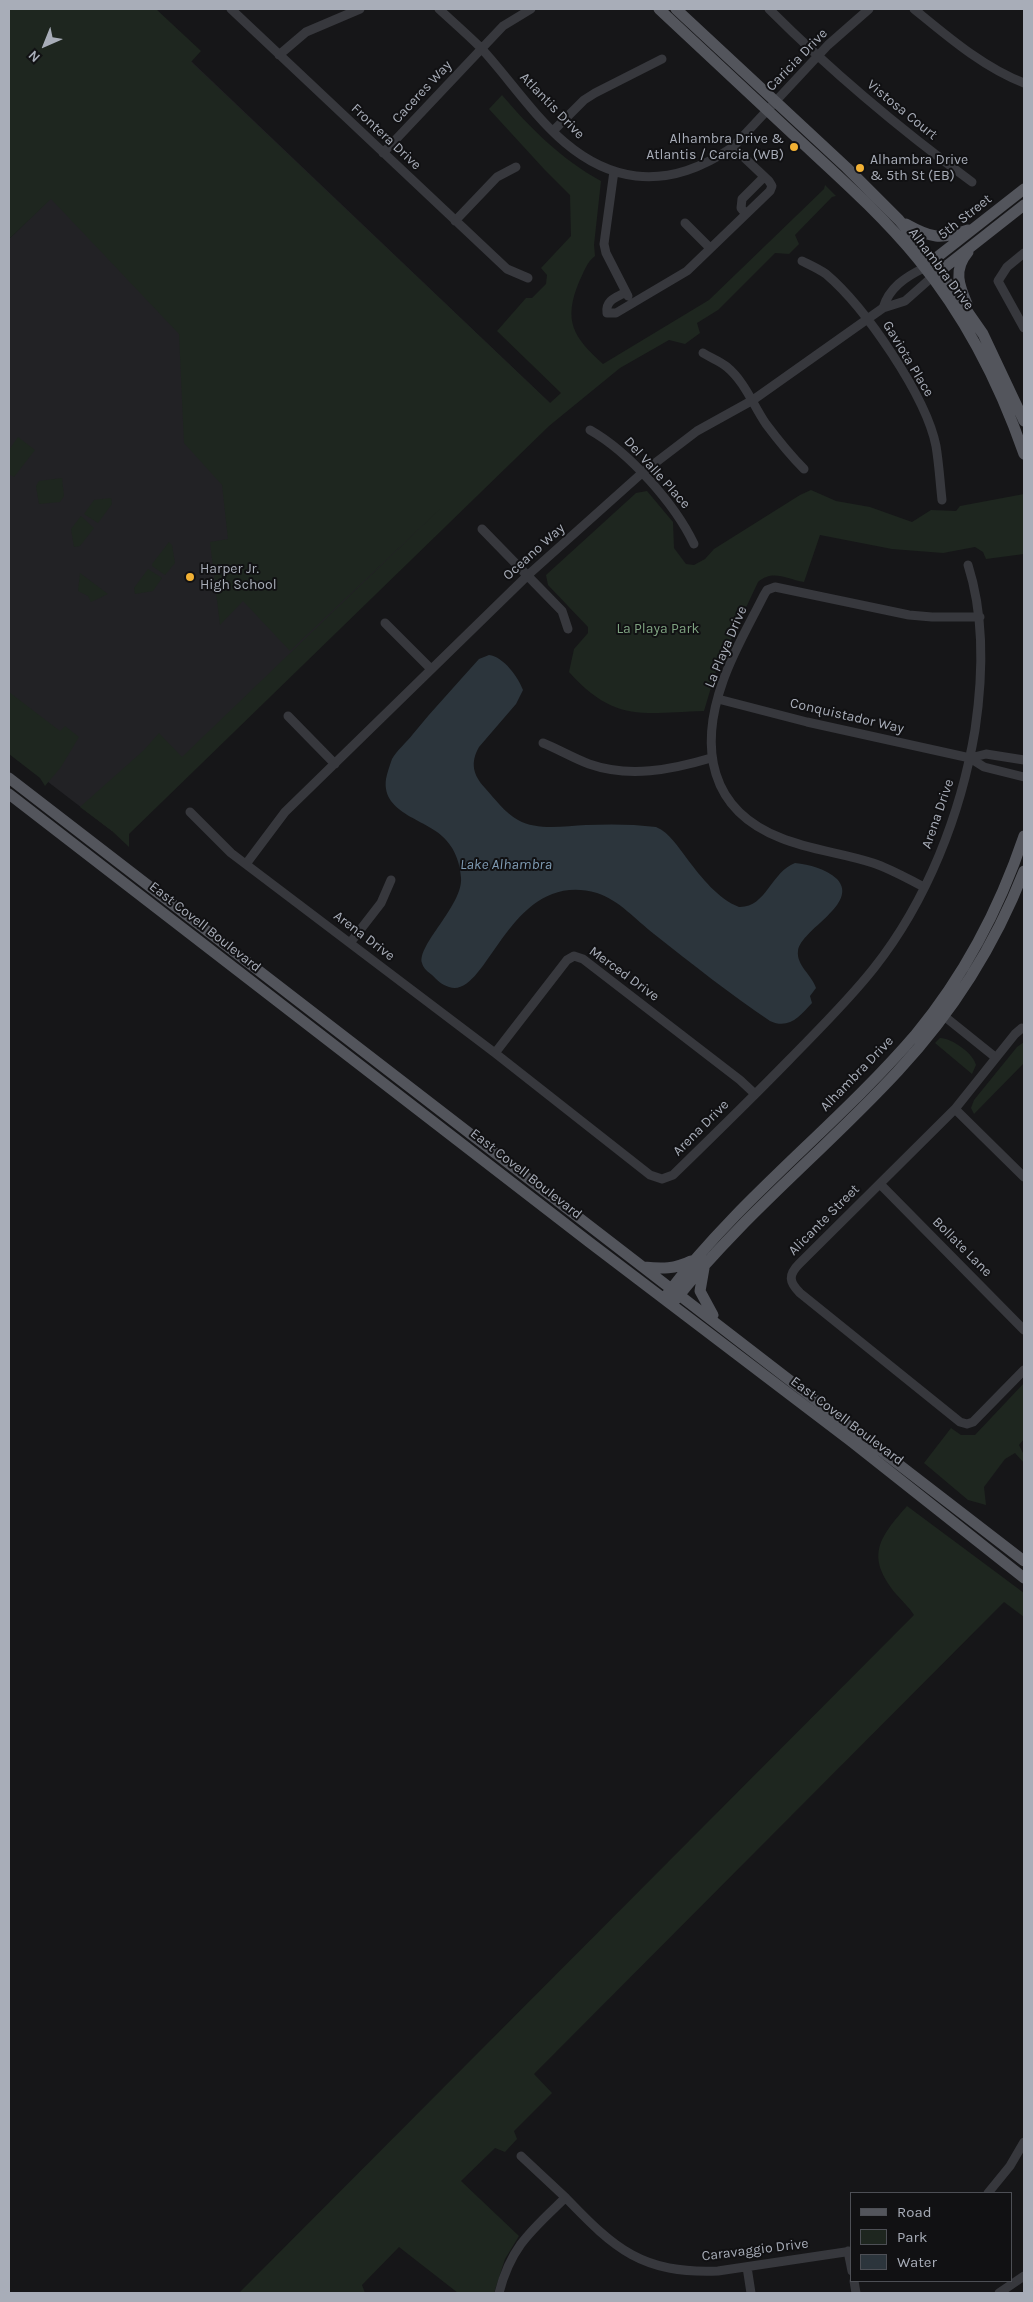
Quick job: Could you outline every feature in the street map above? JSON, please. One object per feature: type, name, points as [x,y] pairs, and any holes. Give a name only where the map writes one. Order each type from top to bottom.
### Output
[{"type":"main road","name":"Alhambra Drive","points":[[659,9],[879,216],[932,270],[973,318],[997,360],[1024,420]]},
{"type":"main road","name":"Alhambra Drive","points":[[676,9],[898,220],[932,270],[984,359],[1014,426],[1024,454]]},
{"type":"main road","name":"5th Street","points":[[932,270],[976,227],[1024,189]]},
{"type":"main road","name":"5th Street","points":[[932,270],[974,244],[1024,205]]},
{"type":"main road","points":[[898,220],[924,234],[936,237],[950,236],[976,227]]},
{"type":"main road","points":[[973,318],[958,283],[958,273],[962,259],[974,244]]},
{"type":"main road","name":"East Covell Boulevard","points":[[9,778],[1024,1561]]},
{"type":"main road","name":"East Covell Boulevard","points":[[9,794],[851,1441],[1024,1578]]},
{"type":"main road","name":"Alhambra Drive","points":[[939,1013],[992,916],[1024,836]]},
{"type":"main road","name":"Alhambra Drive","points":[[668,1301],[700,1262],[732,1236],[898,1072],[988,947],[1024,871]]},
{"type":"main road","points":[[644,1267],[666,1269],[700,1262],[700,1291],[719,1325]]},
{"type":"street","name":"Frontera Drive","points":[[231,9],[507,269],[528,278]]},
{"type":"street","points":[[279,55],[306,32],[360,9]]},
{"type":"street","name":"Atlantis Drive","points":[[439,9],[481,49],[553,131],[595,164],[614,171],[646,177],[678,174],[703,165],[732,147],[768,111]]},
{"type":"street","name":"Caceres Way","points":[[383,153],[503,26],[531,9]]},
{"type":"street","name":"Vistosa Court","points":[[769,9],[817,57],[883,114],[972,182]]},
{"type":"street","name":"Caricia Drive","points":[[768,111],[817,57],[869,9]]},
{"type":"street","points":[[914,9],[950,38],[1000,72],[1024,83]]},
{"type":"street","points":[[553,131],[584,100],[662,60]]},
{"type":"street","points":[[626,292],[610,301],[606,308],[607,313],[616,313],[687,271],[770,191],[772,186],[732,147]]},
{"type":"street","points":[[455,221],[497,177],[516,167]]},
{"type":"street","points":[[614,171],[604,244],[606,253],[632,303]]},
{"type":"street","points":[[746,214],[741,208],[742,199],[764,177]]},
{"type":"street","points":[[685,224],[710,248]]},
{"type":"street","points":[[1024,254],[1007,266],[998,281],[1024,328]]},
{"type":"street","name":"Gaviota Place","points":[[802,261],[825,273],[852,300],[887,346],[927,419],[936,445],[942,500]]},
{"type":"street","name":"Oceano Way","points":[[883,308],[890,291],[912,274],[932,270]]},
{"type":"street","name":"Oceano Way","points":[[246,864],[279,819],[528,575],[642,473],[697,431],[753,400],[883,308],[905,301],[932,270]]},
{"type":"street","points":[[703,353],[733,373],[783,447],[804,469]]},
{"type":"street","name":"Del Valle Place","points":[[590,430],[616,446],[642,473],[684,523],[694,544]]},
{"type":"street","points":[[482,529],[562,611],[568,629]]},
{"type":"street","name":"Arena Drive","points":[[190,812],[231,853],[495,1053],[650,1175],[662,1180],[673,1175],[840,1009],[875,967],[924,887],[955,811],[970,758],[980,693],[980,617],[977,592],[968,565]]},
{"type":"street","name":"La Playa Drive","points":[[924,887],[872,862],[783,839],[762,830],[745,819],[730,803],[718,783],[711,758],[712,724],[723,681],[767,590],[775,587],[909,615],[980,617]]},
{"type":"street","points":[[385,623],[432,669]]},
{"type":"street","name":"Conquistador Way","points":[[718,699],[807,722],[970,758],[984,767],[1024,777]]},
{"type":"street","points":[[288,716],[335,764]]},
{"type":"street","points":[[543,743],[588,764],[631,772],[647,771],[711,758]]},
{"type":"street","name":"Conquistador Way","points":[[970,758],[986,754],[1024,760]]},
{"type":"street","points":[[350,943],[381,903],[391,880]]},
{"type":"street","name":"Merced Drive","points":[[495,1053],[567,960],[574,956],[584,959],[740,1080],[755,1094]]},
{"type":"street","points":[[939,1013],[995,1057]]},
{"type":"street","name":"Alicante Street","points":[[1024,1029],[1022,1028],[1015,1034],[995,1057],[955,1109],[792,1271],[790,1280],[792,1286],[800,1293],[960,1422],[967,1424],[973,1422],[1024,1370]]},
{"type":"street","points":[[955,1109],[1024,1177]]},
{"type":"street","name":"Bollate Lane","points":[[880,1184],[1024,1330]]},
{"type":"street","points":[[989,2192],[1010,2166],[1024,2142]]},
{"type":"street","name":"Caravaggio Drive","points":[[521,2156],[606,2239],[621,2250],[667,2268],[702,2272],[850,2251]]},
{"type":"street","points":[[499,2293],[508,2262],[526,2236],[565,2198]]},
{"type":"street","points":[[747,2267],[751,2293]]},
{"type":"street","points":[[999,2293],[1024,2276]]},
{"type":"shaded area","name":"Harper Jr. High School","points":[[191,61],[550,403],[112,831],[9,752],[9,239]]},
{"type":"green space","points":[[9,9],[156,9],[201,51],[191,62],[550,403],[561,393],[497,331],[526,298],[532,298],[546,284],[547,275],[541,268],[571,236],[570,195],[489,109],[502,95],[547,142],[573,163],[601,181],[594,245],[595,256],[587,265],[579,282],[574,296],[572,318],[574,328],[584,345],[603,364],[709,300],[824,189],[825,185],[836,196],[832,197],[795,235],[799,244],[789,254],[775,253],[718,310],[697,323],[700,333],[685,344],[669,340],[620,368],[549,426],[129,834],[129,847],[112,831],[80,807],[144,750],[159,733],[182,757],[443,506],[290,651],[243,601],[220,625],[210,542],[228,539],[222,485],[184,443],[179,334],[51,199],[9,239]]},
{"type":"green space","points":[[18,437],[35,450],[14,477],[9,474],[9,450]]},
{"type":"green space","points":[[62,478],[64,496],[60,502],[39,504],[36,486],[39,481]]},
{"type":"green space","name":"La Playa Park","points":[[811,490],[836,501],[870,507],[912,522],[931,510],[956,511],[960,506],[1024,494],[1024,554],[986,559],[983,552],[975,547],[943,553],[892,549],[820,535],[804,582],[774,575],[758,582],[715,674],[704,711],[646,713],[616,707],[601,700],[585,688],[569,672],[574,649],[588,633],[588,627],[548,585],[546,575],[636,493],[647,491],[673,522],[674,548],[686,564],[694,565],[705,559],[714,549]]},
{"type":"green space","points":[[111,498],[112,504],[98,523],[84,514],[94,500]]},
{"type":"green space","points":[[81,516],[94,528],[80,546],[74,547],[71,529]]},
{"type":"green space","points":[[169,542],[172,545],[175,563],[165,575],[152,566],[152,564]]},
{"type":"green space","points":[[148,569],[162,578],[153,591],[135,594],[134,588]]},
{"type":"green space","points":[[80,573],[108,594],[91,602],[88,596],[78,591]]},
{"type":"green space","points":[[9,692],[60,731],[65,726],[79,737],[61,767],[45,786],[40,778],[9,754]]},
{"type":"green space","points":[[940,1038],[956,1044],[971,1056],[976,1065],[972,1074],[935,1043]]},
{"type":"green space","points":[[1024,1042],[1024,1063],[974,1114],[971,1108],[974,1100],[1017,1047]]},
{"type":"green space","points":[[1024,1383],[1024,1439],[1019,1445],[1024,1455],[1024,1463],[1015,1453],[1005,1459],[984,1487],[986,1505],[968,1500],[924,1463],[951,1428],[961,1435],[975,1435]]},
{"type":"green space","points":[[907,1506],[1024,1593],[1024,1617],[1004,1602],[534,2074],[552,2093],[514,2131],[517,2139],[505,2152],[495,2148],[461,2181],[519,2236],[505,2259],[494,2293],[458,2293],[399,2247],[362,2285],[365,2293],[239,2293],[914,1615],[886,1581],[878,1558],[883,1538]]},
{"type":"water","name":"Lake Alhambra","points":[[489,655],[500,659],[510,668],[523,690],[516,704],[479,747],[474,758],[474,769],[481,783],[500,806],[513,817],[534,826],[543,827],[612,824],[656,827],[674,841],[710,887],[724,899],[739,907],[748,906],[756,902],[780,874],[795,863],[812,866],[837,879],[842,888],[841,898],[836,907],[801,943],[798,951],[799,961],[816,988],[810,996],[812,1003],[798,1017],[783,1024],[770,1021],[697,968],[620,905],[597,893],[567,890],[542,899],[521,915],[476,975],[463,986],[446,986],[425,968],[422,963],[422,955],[460,889],[460,868],[455,853],[446,840],[429,827],[398,809],[391,801],[386,791],[386,777],[392,759],[397,752],[479,659]]},
{"type":"place","name":"Alhambra Drive & Atlantis / Carcia (WB)","points":[[794,147]]},
{"type":"place","name":"Alhambra Drive & 5th St (EB)","points":[[860,168]]},
{"type":"place","name":"Harper Jr. High School","points":[[190,577]]}]
